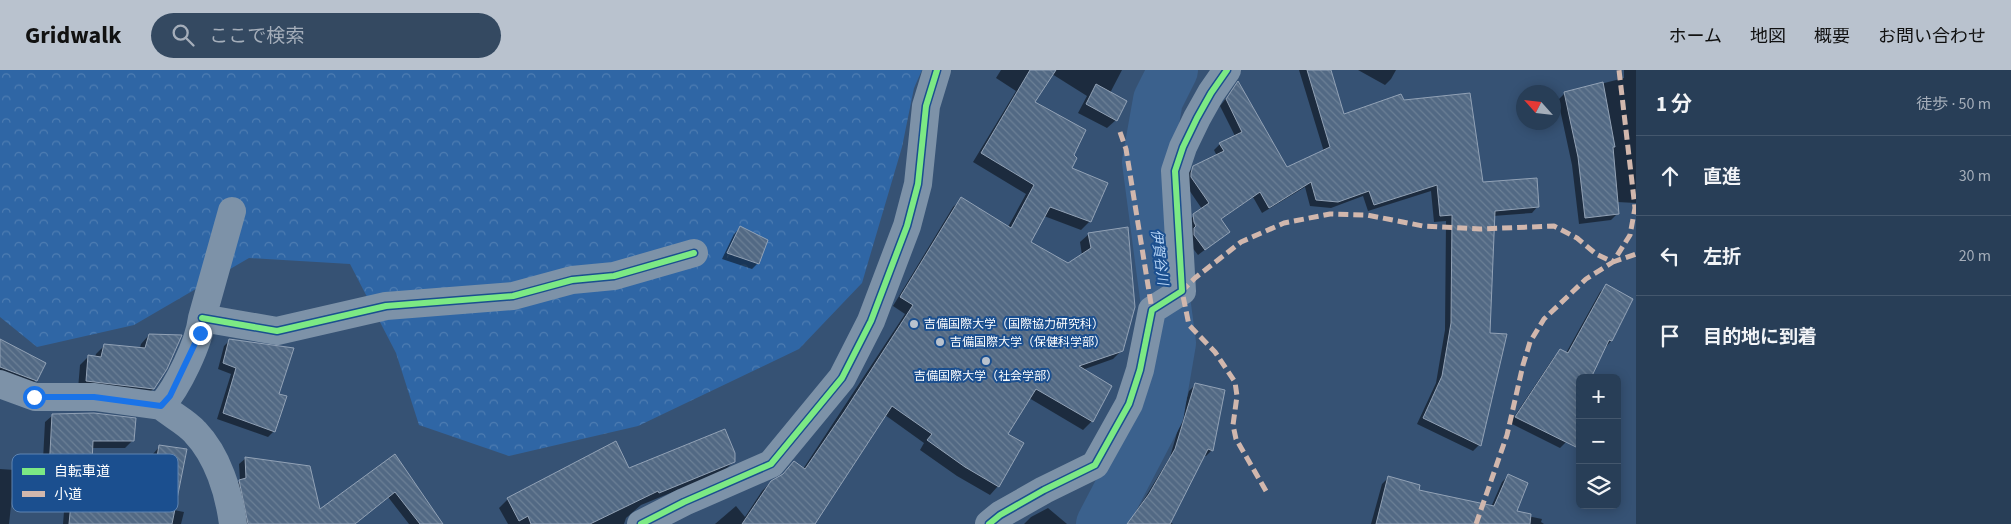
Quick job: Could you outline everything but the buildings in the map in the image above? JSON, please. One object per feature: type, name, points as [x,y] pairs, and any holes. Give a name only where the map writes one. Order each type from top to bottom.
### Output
[{"type":"street","points":[[641,524],[684,502],[771,464],[842,378],[871,321],[908,226],[918,184],[926,106],[937,70]]},
{"type":"street","points":[[989,524],[1000,515],[1044,490],[1095,465],[1129,404],[1140,370],[1152,310],[1182,291],[1175,171],[1184,147],[1210,93],[1227,70]]},
{"type":"street","points":[[161,406],[170,396],[200,333],[202,318],[232,211]]},
{"type":"street","points":[[202,318],[277,331],[386,306],[513,296],[572,280],[614,276],[694,253]]},
{"type":"street","points":[[0,384],[34,397],[94,397],[161,406],[195,432],[214,460],[231,504],[233,524]]},
{"type":"green space","points":[[0,70],[922,70],[914,88],[902,147],[862,283],[799,349],[638,426],[509,456],[419,425],[396,353],[350,264],[249,258],[134,325],[37,347],[0,317]]},
{"type":"waterway","name":"伊賀谷川","points":[[1101,524],[1159,413],[1171,343],[1147,162],[1158,100],[1173,70]]},
{"type":"marked path","points":[[1476,524],[1507,435],[1530,342],[1544,319],[1586,279],[1613,262],[1630,235],[1635,208],[1619,70]]},
{"type":"marked path","points":[[1120,132],[1126,149],[1152,310]]},
{"type":"marked path","points":[[1266,491],[1236,439],[1233,425],[1237,396],[1235,382],[1215,352],[1189,325],[1182,291],[1195,278],[1241,242],[1284,223],[1330,214],[1367,215],[1423,226],[1480,229],[1554,226],[1577,238],[1596,254],[1613,262],[1636,254]]},
{"type":"cycle path","points":[[641,524],[684,502],[771,464],[842,378],[871,321],[907,226],[918,184],[926,106],[937,70]]},
{"type":"cycle path","points":[[989,524],[1000,515],[1044,490],[1095,465],[1129,404],[1140,370],[1152,310],[1182,291],[1175,171],[1183,147],[1197,118],[1227,70]]},
{"type":"cycle path","points":[[202,318],[277,331],[386,306],[513,296],[572,280],[614,276],[694,253]]},
{"type":"place","name":"吉備国際大学（国際協力研究科）","points":[[914,324]]},
{"type":"place","name":"吉備国際大学（保健科学部）","points":[[940,342]]},
{"type":"place","name":"吉備国際大学（社会学部）","points":[[986,361]]},
{"type":"route","points":[[34,397],[94,397],[161,406],[170,396],[200,333]]}]
